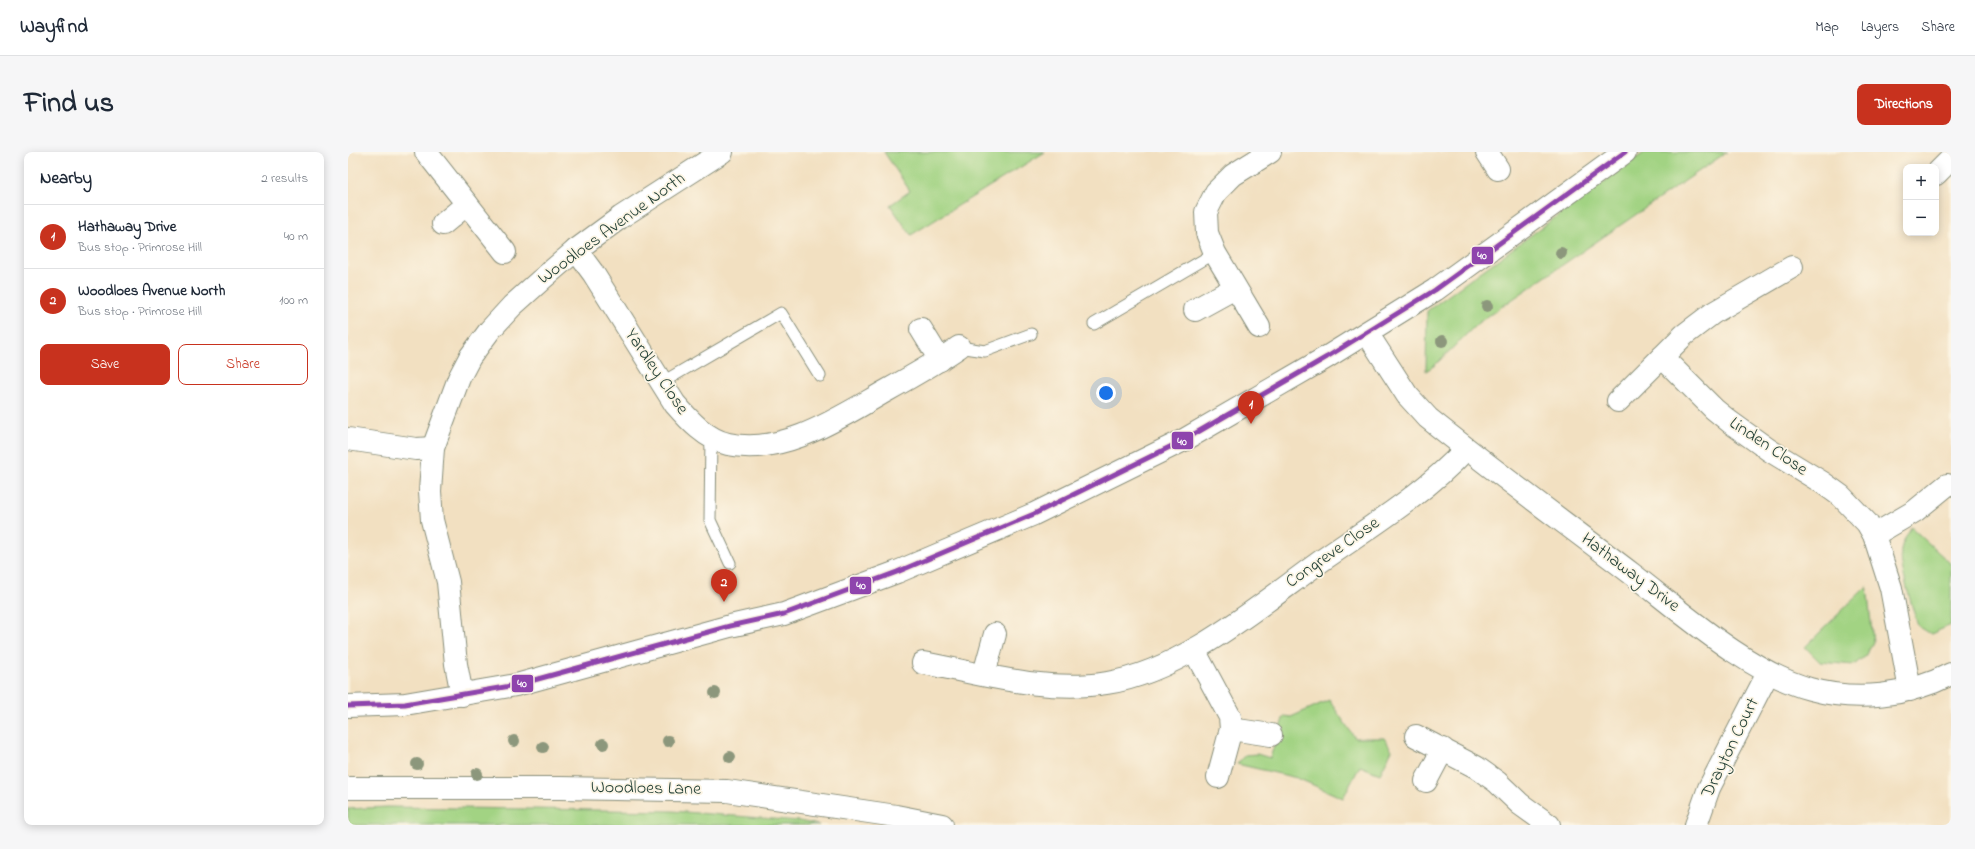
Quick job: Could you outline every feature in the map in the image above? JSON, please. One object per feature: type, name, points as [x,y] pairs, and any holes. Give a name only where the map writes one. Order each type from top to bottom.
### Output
[{"type":"street","points":[[426,152],[505,252]]},
{"type":"street","name":"Woodloes Avenue North","points":[[462,695],[456,664],[448,582],[432,520],[430,491],[434,448],[459,378],[470,357],[490,330],[512,306],[576,250],[654,195],[722,152]]},
{"type":"street","points":[[1259,327],[1215,254],[1207,233],[1206,212],[1216,192],[1233,175],[1270,152]]},
{"type":"street","points":[[348,706],[405,704],[516,685],[730,626],[784,614],[897,572],[1034,514],[1184,440],[1367,333],[1435,290],[1625,152]]},
{"type":"street","points":[[1939,171],[1951,159]]},
{"type":"street","points":[[443,224],[466,204]]},
{"type":"street","name":"Yardley Close","points":[[576,250],[590,268],[661,383],[689,421],[711,437],[727,444],[768,445],[790,439],[845,415],[940,360],[959,347]]},
{"type":"street","points":[[1618,401],[1684,335],[1713,313],[1792,267]]},
{"type":"street","points":[[1195,310],[1235,288]]},
{"type":"street","points":[[921,329],[940,360]]},
{"type":"street","name":"Hathaway Drive","points":[[1367,333],[1412,401],[1428,418],[1466,449],[1702,627],[1768,673],[1811,689],[1840,695],[1875,696],[1910,690],[1933,683],[1951,674]]},
{"type":"street","name":"Linden Close","points":[[1662,357],[1730,422],[1769,450],[1823,483],[1841,496],[1867,523],[1874,535],[1891,588],[1910,690]]},
{"type":"street","points":[[348,439],[408,449],[434,448]]},
{"type":"street","name":"Congreve Close","points":[[923,663],[1058,687],[1109,683],[1133,677],[1166,665],[1194,650],[1406,501],[1446,469],[1466,449]]},
{"type":"street","points":[[1874,535],[1915,511],[1949,483]]},
{"type":"street","points":[[984,674],[995,634]]},
{"type":"street","points":[[1194,650],[1230,717],[1231,729],[1218,777]]},
{"type":"street","name":"Drayton Court","points":[[1696,825],[1709,788],[1768,673]]},
{"type":"street","points":[[1231,729],[1270,735]]},
{"type":"street","points":[[1416,736],[1476,767],[1497,782],[1520,804],[1549,825]]},
{"type":"street","points":[[1426,781],[1443,750]]},
{"type":"street","name":"Woodloes Lane","points":[[348,788],[575,788],[726,791],[896,816],[942,825]]},
{"type":"lane","points":[[1094,324],[1215,254]]},
{"type":"lane","points":[[661,383],[781,313],[820,376]]},
{"type":"lane","points":[[959,347],[985,351],[1031,334]]},
{"type":"lane","points":[[711,437],[710,520],[730,563]]},
{"type":"green space","points":[[884,152],[1045,152],[911,235],[890,205],[910,191]]},
{"type":"green space","points":[[1645,152],[1727,152],[1478,323],[1435,365],[1426,371],[1427,311]]},
{"type":"green space","points":[[1911,527],[1951,564],[1951,625],[1931,634],[1918,626],[1902,566],[1901,550]]},
{"type":"green space","points":[[1867,586],[1873,642],[1865,656],[1854,665],[1820,662],[1805,647]]},
{"type":"green space","points":[[1329,700],[1355,738],[1384,738],[1392,750],[1380,774],[1360,766],[1343,798],[1297,778],[1237,764],[1245,755],[1257,754],[1270,758],[1284,716],[1291,717]]},
{"type":"green space","points":[[387,807],[672,811],[799,821],[819,825],[348,825],[348,809]]},
{"type":"transit line","name":"40","points":[[348,706],[405,704],[516,685],[730,626],[784,614],[897,572],[1034,514],[1184,440],[1327,357],[1435,290],[1625,152]]},
{"type":"place","name":"Hathaway Drive","points":[[1251,424]]},
{"type":"place","name":"Woodloes Avenue North","points":[[724,602]]}]
